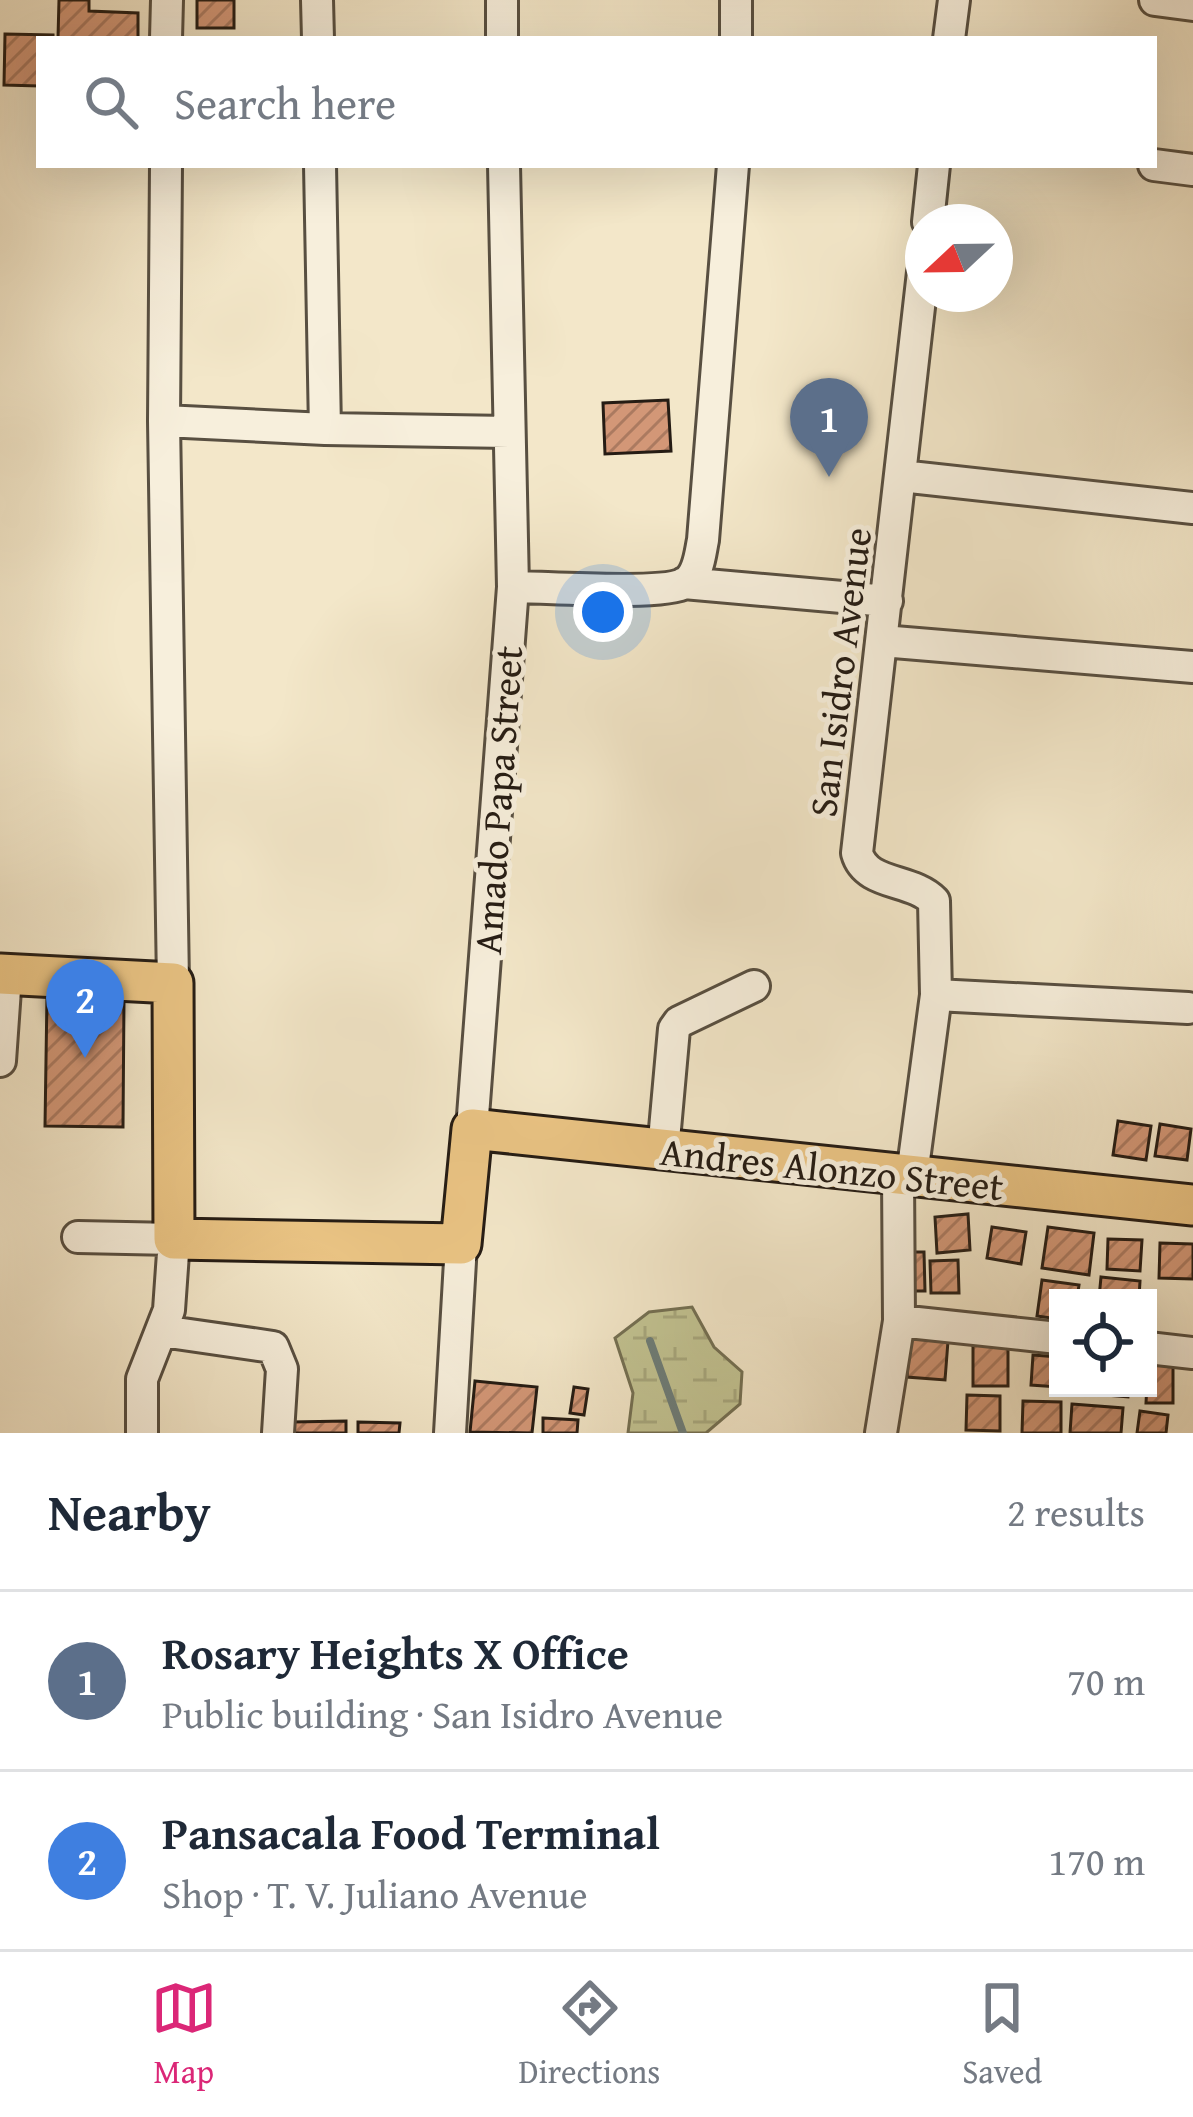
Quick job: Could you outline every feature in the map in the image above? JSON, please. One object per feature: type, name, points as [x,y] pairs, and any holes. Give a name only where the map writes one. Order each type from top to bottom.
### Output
[{"type":"main road","points":[[3,975],[173,983],[174,1239],[461,1244]]},
{"type":"main road","name":"Andres Alonzo Street","points":[[472,1129],[1193,1204]]},
{"type":"main road","name":"Amado Papa Street","points":[[461,1244],[472,1129]]},
{"type":"street","points":[[166,0],[166,36]]},
{"type":"street","points":[[317,0],[318,36]]},
{"type":"street","points":[[502,0],[502,36]]},
{"type":"street","points":[[736,0],[736,36]]},
{"type":"street","points":[[950,36],[954,0]]},
{"type":"street","points":[[1155,0],[1193,5]]},
{"type":"street","points":[[1157,165],[1193,170]]},
{"type":"street","points":[[166,168],[164,421],[173,983]]},
{"type":"street","points":[[320,168],[325,429]]},
{"type":"street","name":"Amado Papa Street","points":[[472,1129],[513,587],[504,168]]},
{"type":"street","points":[[685,584],[696,571],[703,540],[733,168]]},
{"type":"street","points":[[930,204],[934,168]]},
{"type":"street","name":"San Isidro Avenue","points":[[881,1433],[899,1321],[905,1174],[936,995],[934,902],[922,889],[868,873],[857,853],[919,312]]},
{"type":"street","points":[[164,421],[509,432]]},
{"type":"street","points":[[902,476],[1193,508]]},
{"type":"street","points":[[513,587],[685,584],[887,601]]},
{"type":"street","points":[[882,641],[1193,667]]},
{"type":"street","points":[[0,1061],[3,975]]},
{"type":"street","points":[[663,1151],[674,1029],[679,1022],[754,986]]},
{"type":"street","points":[[936,995],[1188,1008]]},
{"type":"street","points":[[78,1237],[174,1239],[172,1287],[162,1331],[142,1378],[142,1433]]},
{"type":"street","name":"Amado Papa Street","points":[[450,1433],[461,1244]]},
{"type":"street","points":[[899,1321],[1049,1337]]},
{"type":"street","points":[[162,1331],[273,1347],[282,1369],[278,1433]]},
{"type":"street","points":[[1157,1349],[1193,1353]]},
{"type":"green space","points":[[692,1307],[714,1347],[742,1372],[740,1404],[706,1433],[628,1433],[633,1393],[615,1338],[649,1312]]},
{"type":"building","points":[[59,0],[89,0],[89,11],[138,13],[138,36],[58,36]]},
{"type":"building","points":[[197,0],[234,0],[234,28],[197,28]]},
{"type":"building","points":[[5,34],[53,35],[36,36],[36,86],[4,85]]},
{"type":"building","points":[[668,400],[671,451],[605,454],[603,403]]},
{"type":"building","points":[[47,995],[124,997],[123,1127],[45,1126]]},
{"type":"building","points":[[1118,1121],[1151,1126],[1146,1160],[1113,1155]]},
{"type":"building","points":[[1160,1124],[1191,1129],[1187,1160],[1155,1156]]},
{"type":"building","points":[[968,1214],[970,1250],[937,1253],[935,1217]]},
{"type":"building","points":[[992,1227],[1026,1232],[1021,1264],[987,1258]]},
{"type":"building","points":[[1048,1227],[1094,1233],[1089,1275],[1042,1268]]},
{"type":"building","points":[[1108,1239],[1142,1240],[1140,1271],[1107,1269]]},
{"type":"building","points":[[1160,1243],[1193,1244],[1193,1279],[1159,1278]]},
{"type":"building","points":[[906,1252],[924,1252],[925,1291],[906,1291]]},
{"type":"building","points":[[958,1260],[959,1293],[931,1293],[930,1261]]},
{"type":"building","points":[[1101,1277],[1140,1281],[1140,1289],[1100,1289]]},
{"type":"building","points":[[1042,1280],[1079,1285],[1078,1289],[1049,1289],[1049,1318],[1037,1316]]},
{"type":"building","points":[[910,1338],[948,1341],[945,1380],[907,1377]]},
{"type":"building","points":[[973,1344],[1008,1344],[1008,1386],[973,1386]]},
{"type":"building","points":[[1033,1355],[1049,1356],[1049,1386],[1031,1385]]},
{"type":"building","points":[[1157,1364],[1173,1364],[1173,1403],[1146,1403],[1146,1397],[1157,1397]]},
{"type":"building","points":[[475,1381],[537,1387],[532,1433],[470,1432]]},
{"type":"building","points":[[574,1387],[588,1389],[584,1415],[570,1413]]},
{"type":"building","points":[[967,1395],[1000,1396],[1000,1431],[966,1430]]},
{"type":"building","points":[[1023,1401],[1061,1402],[1061,1433],[1022,1433]]},
{"type":"building","points":[[1072,1404],[1123,1408],[1121,1433],[1070,1433]]},
{"type":"building","points":[[1140,1411],[1168,1415],[1166,1433],[1137,1433]]},
{"type":"building","points":[[543,1418],[578,1420],[577,1433],[543,1433]]},
{"type":"building","points":[[346,1421],[346,1433],[292,1433],[292,1422]]},
{"type":"building","points":[[358,1422],[400,1423],[399,1433],[358,1433]]},
{"type":"waterway","points":[[650,1341],[683,1433]]},
{"type":"place","name":"Rosary Heights X Office","points":[[829,477]]},
{"type":"place","name":"Pansacala Food Terminal","points":[[85,1058]]}]
